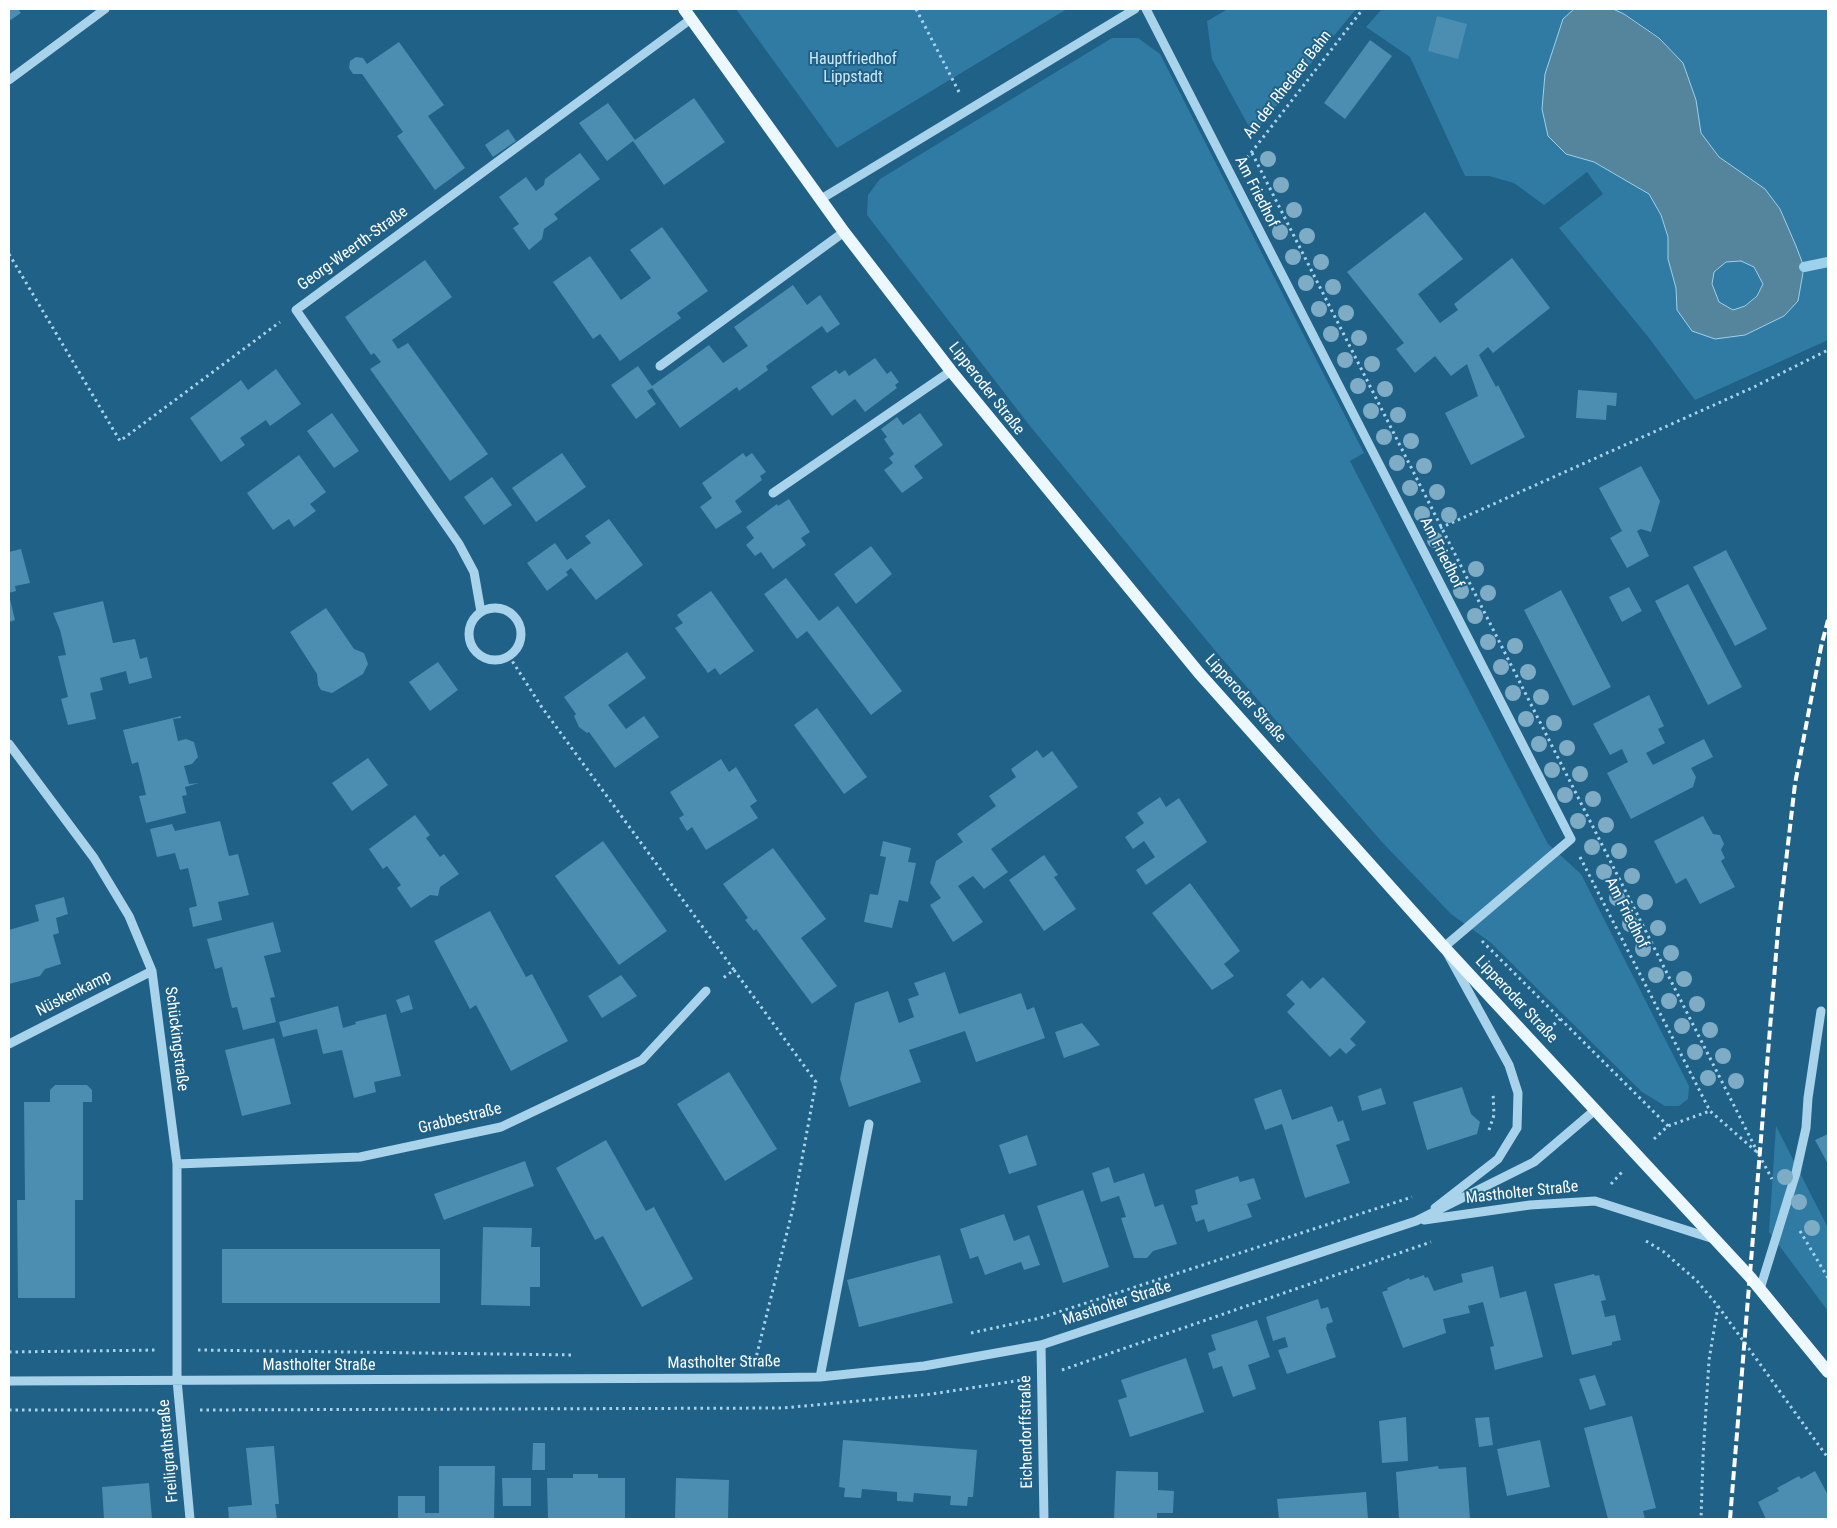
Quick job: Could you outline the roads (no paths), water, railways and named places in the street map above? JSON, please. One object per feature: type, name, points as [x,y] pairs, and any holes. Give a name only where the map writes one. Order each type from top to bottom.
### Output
[{"type":"main road","name":"Lipperoder Straße","points":[[688,14],[844,232],[951,371],[1199,673],[1444,947],[1760,1289],[1828,1372]]},
{"type":"street","points":[[9,80],[105,9]]},
{"type":"street","points":[[821,199],[968,108],[1135,9]]},
{"type":"street","name":"Am Friedhof","points":[[1146,9],[1571,839],[1444,947]]},
{"type":"street","name":"Georg-Weerth-Straße","points":[[481,612],[474,572],[459,544],[296,310],[688,14]]},
{"type":"street","points":[[660,366],[844,232]]},
{"type":"street","points":[[772,493],[951,371]]},
{"type":"street","points":[[488,608],[505,610],[517,620],[521,636],[519,644],[509,656],[491,660],[476,651],[469,635],[470,626],[481,612],[488,608]]},
{"type":"street","name":"Schückingstraße","points":[[9,744],[94,858],[129,916],[152,971],[178,1164],[177,1380]]},
{"type":"street","name":"Mastholter Straße","points":[[1416,1222],[1498,1159],[1517,1128],[1518,1093],[1509,1065],[1444,947]]},
{"type":"street","name":"Nüskenkamp","points":[[9,1044],[152,971]]},
{"type":"street","name":"Grabbestraße","points":[[178,1164],[360,1157],[502,1127],[642,1060],[706,990]]},
{"type":"street","points":[[1760,1289],[1796,1174],[1806,1128],[1808,1098],[1821,1011]]},
{"type":"street","name":"Mastholter Straße","points":[[9,1381],[820,1377],[924,1366],[1041,1345],[1416,1222],[1534,1162],[1595,1110]]},
{"type":"street","points":[[820,1377],[869,1124]]},
{"type":"street","name":"Mastholter Straße","points":[[1416,1222],[1530,1205],[1596,1201],[1714,1239]]},
{"type":"street","name":"Eichendorffstraße","points":[[1041,1345],[1044,1519]]},
{"type":"street","name":"Freiligrathstraße","points":[[177,1380],[190,1519]]},
{"type":"waterway","points":[[1804,267],[1828,262]]},
{"type":"railway","points":[[1730,1519],[1778,930],[1795,784],[1821,647],[1828,620]]},
{"type":"park label","name":"Hauptfriedhof Lippstadt","points":[[853,69]]}]
